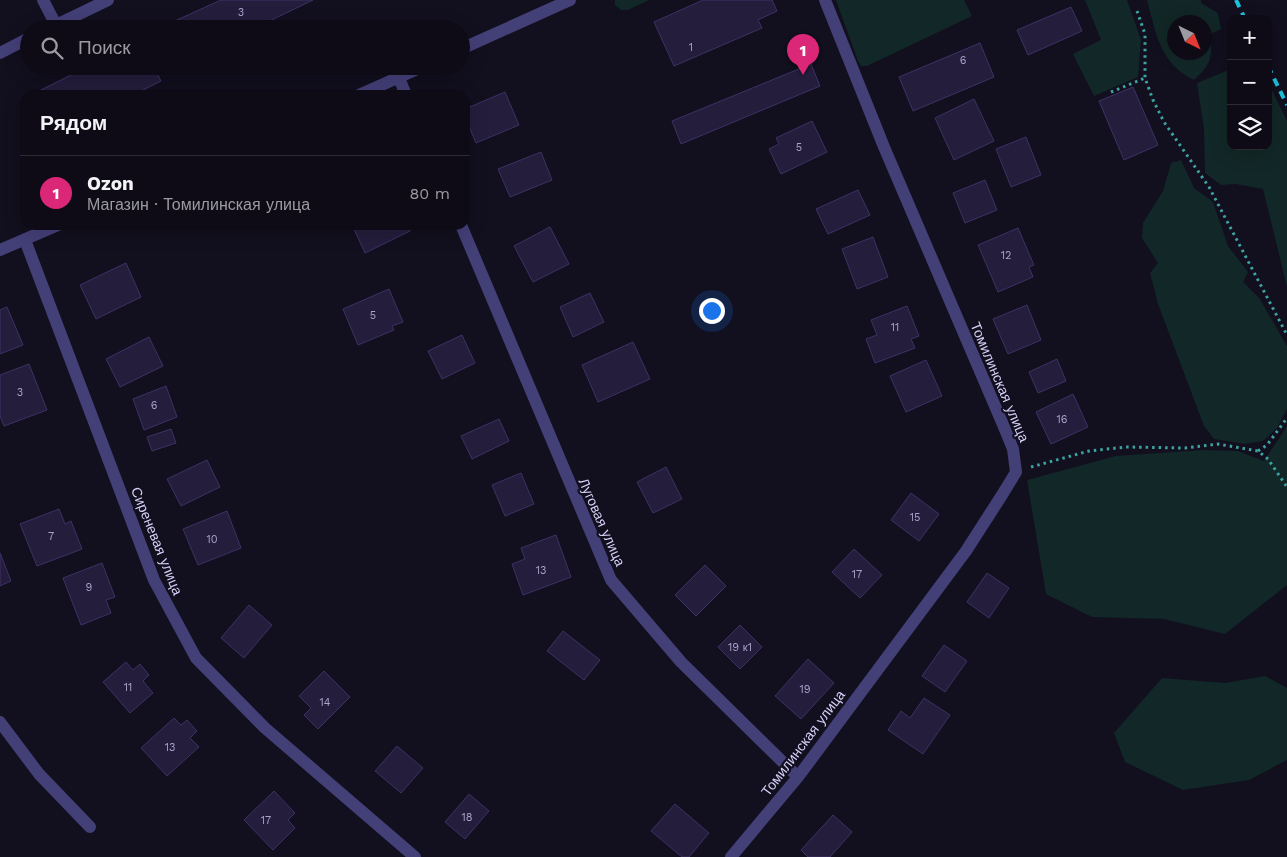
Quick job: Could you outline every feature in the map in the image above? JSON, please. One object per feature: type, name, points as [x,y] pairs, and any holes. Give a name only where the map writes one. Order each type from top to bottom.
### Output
[{"type":"street","points":[[43,0],[50,20]]},
{"type":"street","points":[[67,20],[108,0]]},
{"type":"street","points":[[470,45],[570,0]]},
{"type":"street","name":"Томилинская улица","points":[[731,857],[798,777],[966,551],[1016,472],[1013,449],[884,147],[825,0]]},
{"type":"street","points":[[0,53],[20,43]]},
{"type":"street","points":[[371,90],[405,75]]},
{"type":"street","points":[[399,78],[404,90]]},
{"type":"street","points":[[0,250],[47,230]]},
{"type":"street","name":"Луговая улица","points":[[463,230],[611,580],[681,662],[798,777]]},
{"type":"street","name":"Сиреневая улица","points":[[25,240],[154,580],[196,658],[265,728],[415,857]]},
{"type":"street","points":[[0,722],[38,774],[90,827]]},
{"type":"path","points":[[1138,11],[1145,34],[1145,78],[1152,100],[1164,122],[1208,187],[1287,335]]},
{"type":"path","points":[[1111,92],[1145,78]]},
{"type":"path","points":[[1258,451],[1267,445],[1287,418]]},
{"type":"path","points":[[1016,472],[1089,451],[1126,447],[1185,448],[1218,444],[1258,451],[1268,459],[1287,487]]},
{"type":"green space","points":[[615,0],[649,0],[628,10],[621,10],[615,5]]},
{"type":"green space","points":[[836,0],[964,0],[972,16],[867,66],[861,66]]},
{"type":"green space","points":[[1085,0],[1127,0],[1141,40],[1138,77],[1094,96],[1073,54],[1101,40]]},
{"type":"green space","points":[[1147,0],[1201,0],[1201,3],[1218,13],[1221,29],[1212,34],[1212,15],[1167,15],[1167,56],[1157,36]]},
{"type":"green space","points":[[1170,60],[1210,60],[1205,69],[1194,80]]},
{"type":"green space","points":[[1226,71],[1227,150],[1272,150],[1272,90],[1287,121],[1287,287],[1263,189],[1236,184],[1221,185],[1205,173],[1204,129],[1197,83]]},
{"type":"green space","points":[[1181,160],[1194,188],[1213,202],[1228,246],[1248,272],[1243,282],[1260,299],[1287,346],[1287,409],[1277,428],[1263,441],[1245,444],[1214,439],[1204,426],[1158,304],[1150,273],[1158,263],[1142,238],[1143,223],[1163,191],[1171,163]]},
{"type":"green space","points":[[1287,426],[1287,585],[1225,634],[1164,619],[1092,617],[1046,594],[1027,480],[1116,456],[1204,450],[1238,451],[1264,461]]},
{"type":"green space","points":[[1265,676],[1287,688],[1287,760],[1249,780],[1183,790],[1125,762],[1114,733],[1162,678],[1225,683]]},
{"type":"building","points":[[221,0],[313,0],[272,20],[177,20]]},
{"type":"building","points":[[703,0],[772,0],[777,11],[758,20],[762,28],[674,66],[654,22]]},
{"type":"building","points":[[1071,7],[1082,31],[1028,55],[1017,30]]},
{"type":"building","points":[[980,43],[994,77],[913,111],[899,77]]},
{"type":"building","points":[[811,64],[820,86],[681,144],[672,121]]},
{"type":"building","points":[[71,75],[158,75],[161,81],[143,90],[41,90]]},
{"type":"building","points":[[1133,87],[1158,145],[1124,160],[1099,101]]},
{"type":"building","points":[[505,92],[519,125],[476,143],[470,129],[470,107]]},
{"type":"building","points":[[974,99],[994,141],[954,160],[935,118]]},
{"type":"building","points":[[812,121],[827,152],[781,174],[769,149],[779,144],[776,138]]},
{"type":"building","points":[[1026,137],[1041,175],[1011,187],[996,149]]},
{"type":"building","points":[[541,152],[552,180],[510,197],[498,169]]},
{"type":"building","points":[[985,180],[997,210],[965,223],[953,193]]},
{"type":"building","points":[[858,190],[870,215],[828,234],[816,209]]},
{"type":"building","points":[[550,227],[569,264],[533,282],[514,246]]},
{"type":"building","points":[[1018,228],[1034,265],[1029,267],[1033,277],[998,292],[978,245]]},
{"type":"building","points":[[354,230],[410,230],[410,231],[365,253]]},
{"type":"building","points":[[873,237],[888,277],[857,289],[842,249]]},
{"type":"building","points":[[126,263],[141,297],[96,319],[80,285]]},
{"type":"building","points":[[389,289],[403,322],[392,326],[394,330],[358,345],[343,309]]},
{"type":"building","points":[[590,293],[604,322],[573,337],[560,307]]},
{"type":"building","points":[[1027,305],[1041,340],[1008,354],[993,319]]},
{"type":"building","points":[[907,306],[919,336],[911,339],[915,348],[875,363],[866,339],[877,335],[871,320]]},
{"type":"building","points":[[7,307],[23,345],[0,354],[0,310]]},
{"type":"building","points":[[462,335],[475,363],[442,379],[428,351]]},
{"type":"building","points":[[149,337],[163,366],[120,387],[106,359]]},
{"type":"building","points":[[633,342],[650,379],[598,402],[582,365]]},
{"type":"building","points":[[1057,359],[1066,381],[1038,393],[1029,372]]},
{"type":"building","points":[[926,360],[942,396],[906,412],[890,376]]},
{"type":"building","points":[[29,364],[47,410],[4,426],[0,416],[0,375]]},
{"type":"building","points":[[166,386],[177,417],[144,430],[133,399]]},
{"type":"building","points":[[1073,394],[1088,427],[1051,444],[1036,412]]},
{"type":"building","points":[[499,419],[509,441],[472,459],[461,436]]},
{"type":"building","points":[[171,429],[176,443],[152,451],[147,437]]},
{"type":"building","points":[[207,460],[220,487],[181,506],[167,479]]},
{"type":"building","points":[[666,467],[682,499],[653,513],[637,482]]},
{"type":"building","points":[[521,473],[534,504],[505,516],[492,485]]},
{"type":"building","points":[[911,493],[939,514],[919,541],[891,520]]},
{"type":"building","points":[[59,509],[65,524],[71,521],[82,549],[37,566],[20,524]]},
{"type":"building","points":[[227,511],[241,548],[198,565],[183,529]]},
{"type":"building","points":[[556,535],[571,577],[523,595],[512,564],[525,559],[521,548]]},
{"type":"building","points":[[854,549],[882,575],[860,598],[832,572]]},
{"type":"building","points":[[0,553],[11,581],[0,586]]},
{"type":"building","points":[[102,563],[115,597],[106,600],[111,613],[81,625],[63,578]]},
{"type":"building","points":[[705,565],[726,586],[696,616],[675,595]]},
{"type":"building","points":[[987,573],[1009,588],[989,618],[967,602]]},
{"type":"building","points":[[249,605],[272,625],[244,658],[221,638]]},
{"type":"building","points":[[740,625],[762,647],[740,669],[718,647]]},
{"type":"building","points":[[563,631],[600,660],[584,680],[547,651]]},
{"type":"building","points":[[944,645],[967,661],[945,692],[922,676]]},
{"type":"building","points":[[808,659],[834,683],[801,719],[775,696]]},
{"type":"building","points":[[126,662],[133,670],[140,664],[149,675],[143,681],[153,693],[130,713],[103,682]]},
{"type":"building","points":[[324,671],[350,697],[318,729],[304,715],[311,708],[299,696]]},
{"type":"building","points":[[924,698],[950,715],[923,754],[888,730],[901,711],[910,718]]},
{"type":"building","points":[[174,718],[181,725],[187,720],[197,731],[190,738],[199,747],[167,776],[141,748]]},
{"type":"building","points":[[397,746],[423,768],[401,793],[375,771]]},
{"type":"building","points":[[274,791],[295,813],[288,820],[295,828],[273,850],[244,820]]},
{"type":"building","points":[[469,794],[489,811],[465,839],[445,822]]},
{"type":"building","points":[[675,804],[709,833],[689,857],[682,857],[651,831]]},
{"type":"building","points":[[833,815],[852,832],[830,857],[808,857],[801,850]]},
{"type":"railway","points":[[1236,0],[1243,15]]},
{"type":"railway","points":[[1272,74],[1287,105]]},
{"type":"place","name":"Ozon","points":[[803,75]]}]
